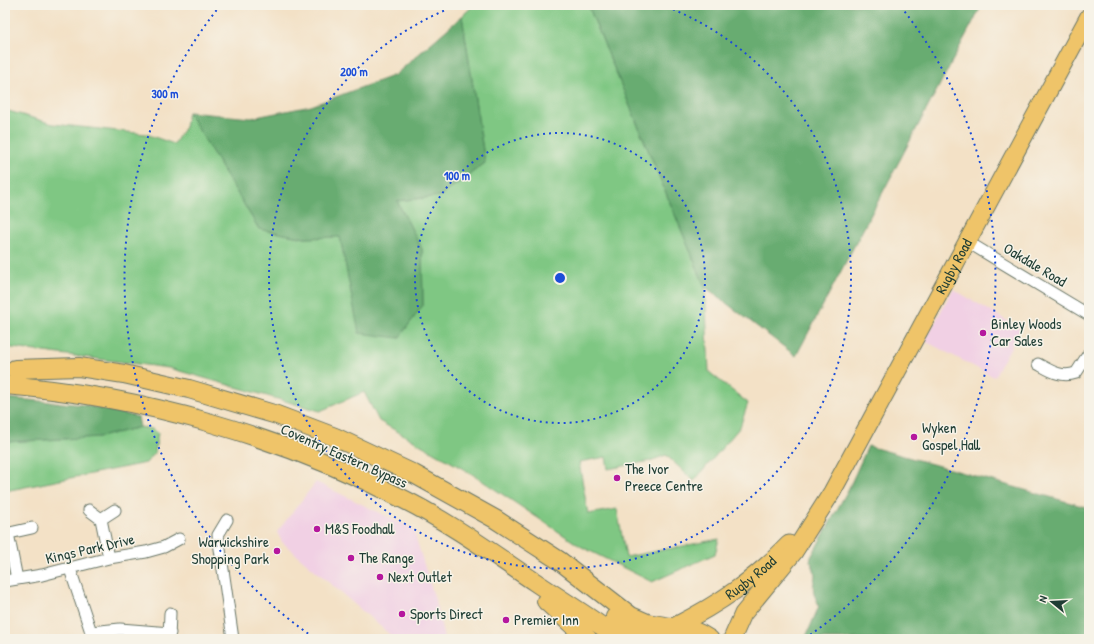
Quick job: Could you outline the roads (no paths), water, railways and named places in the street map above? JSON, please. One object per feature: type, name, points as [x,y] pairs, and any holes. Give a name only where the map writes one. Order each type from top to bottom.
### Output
[{"type":"highway","points":[[10,368],[79,367],[124,374],[196,391],[277,415],[334,437],[414,474],[495,519],[560,561],[631,616],[647,623],[673,627]]},
{"type":"highway","name":"Coventry Eastern Bypass","points":[[10,368],[118,383],[186,398],[282,427],[331,446],[409,484],[490,530],[551,570],[615,630]]},
{"type":"highway","name":"Coventry Eastern Bypass","points":[[5,385],[115,401],[225,428],[292,450],[346,472],[404,499],[615,630],[644,639]]},
{"type":"highway","points":[[47,390],[225,437],[345,482],[427,524],[499,567],[536,592],[588,639]]},
{"type":"main road","name":"Rugby Road","points":[[732,639],[742,614],[794,552],[818,516],[863,437],[966,241],[1034,121],[1089,16]]},
{"type":"main road","name":"Rugby Road","points":[[651,639],[712,607],[750,580],[818,516]]},
{"type":"main road","points":[[673,627],[694,630],[710,639]]},
{"type":"street","name":"Oakdale Road","points":[[966,241],[1089,315]]},
{"type":"street","points":[[1038,364],[1058,374],[1069,375],[1076,373],[1089,352]]},
{"type":"street","points":[[89,510],[101,519],[110,558]]},
{"type":"street","points":[[101,519],[116,510]]},
{"type":"street","points":[[227,520],[218,535],[232,639]]},
{"type":"street","points":[[16,580],[6,534],[32,528]]},
{"type":"street","name":"Kings Park Drive","points":[[5,581],[70,569],[110,558],[164,547],[179,539]]},
{"type":"street","points":[[70,569],[91,635],[120,629],[170,636],[170,613]]},
{"type":"place","name":"Binley Woods Car Sales","points":[[983,333]]},
{"type":"place","name":"Wyken Gospel Hall","points":[[914,437]]},
{"type":"place","name":"The Ivor Preece Centre","points":[[617,478]]},
{"type":"place","name":"M&S Foodhall","points":[[317,529]]},
{"type":"place","name":"Warwickshire Shopping Park","points":[[277,551]]},
{"type":"place","name":"The Range","points":[[351,558]]},
{"type":"place","name":"Next Outlet","points":[[380,577]]},
{"type":"place","name":"Sports Direct","points":[[402,614]]},
{"type":"place","name":"Premier Inn","points":[[506,620]]}]
